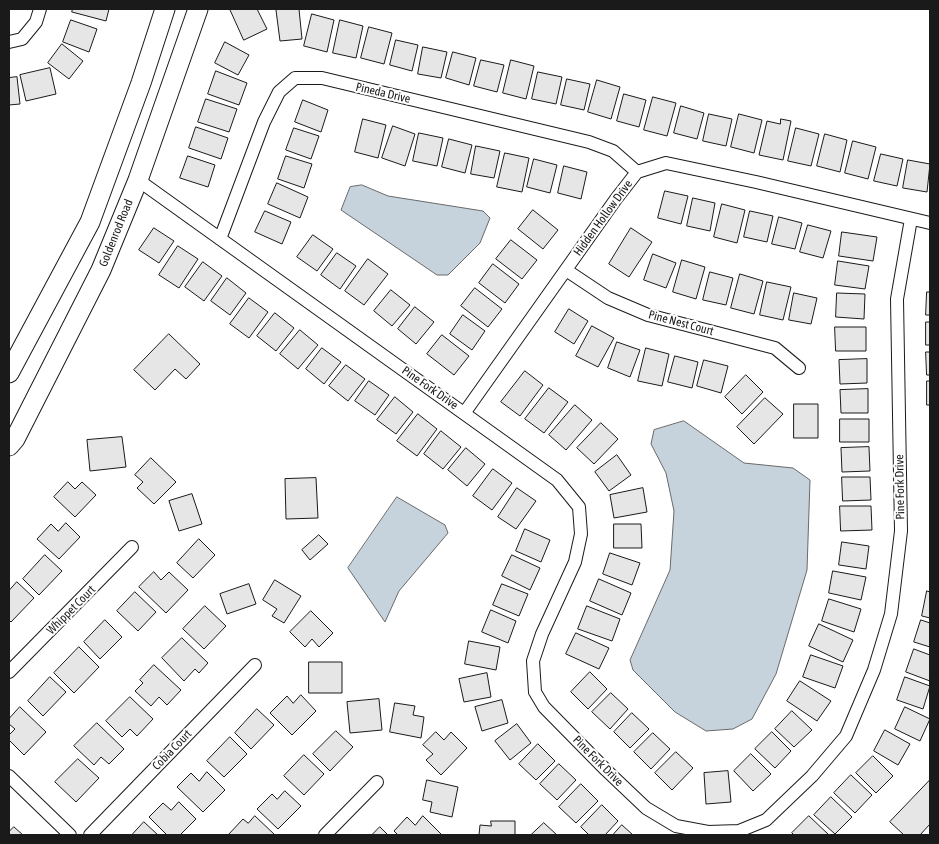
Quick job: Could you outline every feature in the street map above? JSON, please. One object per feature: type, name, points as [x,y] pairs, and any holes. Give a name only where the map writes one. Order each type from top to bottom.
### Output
[{"type":"main road","points":[[9,373],[90,222],[141,83],[165,9]]},
{"type":"main road","name":"Goldenrod Road","points":[[9,446],[15,438],[101,270],[138,180],[198,9]]},
{"type":"street","points":[[9,42],[22,39],[36,22],[40,9]]},
{"type":"street","name":"Pineda Drive","points":[[220,239],[264,122],[279,92],[295,78],[322,78],[589,142],[613,152],[637,172]]},
{"type":"street","name":"Hidden Hollow Drive","points":[[465,412],[637,172],[666,163],[930,223]]},
{"type":"street","name":"Pine Fork Drive","points":[[138,180],[465,412],[557,480],[579,507],[581,534],[575,562],[542,634],[533,661],[535,692],[544,707],[646,808],[676,826],[708,832],[739,831],[766,820],[812,776],[846,736],[874,670],[890,614],[901,531],[897,299],[911,220]]},
{"type":"street","name":"Pine Nest Court","points":[[566,270],[608,298],[648,315],[775,348],[799,368]]},
{"type":"street","name":"Whippet Court","points":[[9,672],[132,547]]},
{"type":"street","name":"Cobia Court","points":[[90,835],[255,664]]},
{"type":"street","points":[[9,776],[70,835]]},
{"type":"street","points":[[325,835],[377,782]]},
{"type":"shaded area","points":[[362,185],[388,196],[483,211],[490,218],[480,243],[448,275],[437,275],[341,210],[350,187]]},
{"type":"shaded area","points":[[684,421],[744,463],[793,468],[810,480],[807,570],[776,674],[752,719],[733,729],[706,731],[675,712],[633,670],[630,660],[670,570],[674,511],[666,473],[651,444],[654,430]]},
{"type":"shaded area","points":[[397,497],[445,525],[448,533],[399,591],[385,622],[348,568]]},
{"type":"building","points":[[73,9],[109,9],[106,21],[72,12]]},
{"type":"building","points":[[230,9],[257,9],[267,29],[244,40]]},
{"type":"building","points":[[299,9],[302,39],[280,41],[276,10]]},
{"type":"building","points":[[312,14],[334,20],[327,52],[304,46]]},
{"type":"building","points":[[71,20],[97,29],[89,52],[63,42]]},
{"type":"building","points":[[340,20],[363,26],[356,58],[333,53]]},
{"type":"building","points":[[369,27],[392,33],[384,64],[361,58]]},
{"type":"building","points":[[396,40],[418,45],[412,71],[390,65]]},
{"type":"building","points":[[225,42],[249,55],[238,75],[215,63]]},
{"type":"building","points":[[62,44],[83,61],[69,79],[48,63]]},
{"type":"building","points":[[423,47],[447,52],[441,78],[418,74]]},
{"type":"building","points":[[453,52],[476,58],[469,85],[446,78]]},
{"type":"building","points":[[481,60],[504,65],[497,92],[474,86]]},
{"type":"building","points":[[511,60],[534,66],[526,99],[503,93]]},
{"type":"building","points":[[50,68],[56,94],[26,101],[20,75]]},
{"type":"building","points":[[216,71],[247,83],[239,105],[208,94]]},
{"type":"building","points":[[538,72],[562,77],[556,104],[532,99]]},
{"type":"building","points":[[17,77],[20,104],[9,105],[9,78]]},
{"type":"building","points":[[567,79],[590,84],[584,110],[561,105]]},
{"type":"building","points":[[597,80],[620,87],[611,119],[588,112]]},
{"type":"building","points":[[624,94],[646,100],[639,127],[617,121]]},
{"type":"building","points":[[653,97],[676,103],[667,136],[644,130]]},
{"type":"building","points":[[206,99],[237,109],[229,132],[198,122]]},
{"type":"building","points":[[303,100],[328,110],[321,132],[295,122]]},
{"type":"building","points":[[681,106],[704,113],[697,139],[674,133]]},
{"type":"building","points":[[709,114],[732,119],[726,146],[703,141]]},
{"type":"building","points":[[739,114],[762,120],[754,153],[731,147]]},
{"type":"building","points":[[363,119],[386,125],[378,158],[355,152]]},
{"type":"building","points":[[781,119],[791,121],[783,160],[759,155],[767,121],[780,124]]},
{"type":"building","points":[[393,126],[415,134],[405,166],[382,158]]},
{"type":"building","points":[[196,127],[228,138],[221,159],[189,148]]},
{"type":"building","points":[[294,128],[319,136],[311,159],[286,150]]},
{"type":"building","points":[[796,128],[819,134],[811,166],[788,161]]},
{"type":"building","points":[[419,133],[443,138],[437,166],[413,161]]},
{"type":"building","points":[[825,134],[847,140],[840,172],[817,166]]},
{"type":"building","points":[[449,139],[472,145],[465,173],[442,167]]},
{"type":"building","points":[[853,141],[876,147],[868,179],[845,173]]},
{"type":"building","points":[[476,146],[500,151],[494,178],[471,174]]},
{"type":"building","points":[[505,153],[529,158],[522,192],[497,187]]},
{"type":"building","points":[[881,154],[903,159],[897,186],[874,181]]},
{"type":"building","points":[[188,156],[215,165],[208,187],[180,178]]},
{"type":"building","points":[[286,156],[312,164],[304,188],[278,179]]},
{"type":"building","points":[[534,159],[557,165],[550,193],[527,187]]},
{"type":"building","points":[[908,160],[930,164],[927,192],[903,188]]},
{"type":"building","points":[[564,166],[587,172],[581,199],[558,193]]},
{"type":"building","points":[[277,183],[308,197],[300,218],[268,204]]},
{"type":"building","points":[[665,191],[688,196],[681,224],[658,218]]},
{"type":"building","points":[[693,198],[715,203],[710,231],[687,226]]},
{"type":"building","points":[[722,204],[745,210],[737,243],[714,237]]},
{"type":"building","points":[[533,210],[558,230],[543,249],[518,229]]},
{"type":"building","points":[[265,211],[291,222],[282,244],[255,232]]},
{"type":"building","points":[[750,211],[773,216],[767,242],[744,237]]},
{"type":"building","points":[[779,217],[802,223],[795,249],[772,244]]},
{"type":"building","points":[[808,225],[831,231],[823,258],[800,252]]},
{"type":"building","points":[[154,228],[174,241],[159,263],[139,250]]},
{"type":"building","points":[[631,228],[652,242],[629,277],[609,264]]},
{"type":"building","points":[[842,232],[877,237],[873,261],[839,256]]},
{"type":"building","points":[[313,235],[333,249],[317,271],[297,257]]},
{"type":"building","points":[[511,240],[537,260],[522,279],[496,259]]},
{"type":"building","points":[[178,246],[198,259],[179,288],[159,275]]},
{"type":"building","points":[[337,253],[356,266],[340,289],[321,275]]},
{"type":"building","points":[[653,254],[676,263],[666,288],[644,280]]},
{"type":"building","points":[[368,259],[388,274],[364,305],[345,291]]},
{"type":"building","points":[[682,260],[705,267],[696,299],[673,292]]},
{"type":"building","points":[[838,261],[869,266],[865,289],[835,285]]},
{"type":"building","points":[[203,262],[222,276],[204,301],[185,287]]},
{"type":"building","points":[[493,264],[519,284],[505,303],[479,283]]},
{"type":"building","points":[[710,272],[733,278],[726,305],[703,300]]},
{"type":"building","points":[[740,274],[763,281],[754,314],[731,308]]},
{"type":"building","points":[[227,278],[246,293],[230,315],[211,301]]},
{"type":"building","points":[[767,282],[791,287],[783,320],[760,315]]},
{"type":"building","points":[[475,288],[502,309],[488,327],[461,306]]},
{"type":"building","points":[[391,290],[410,305],[392,326],[374,311]]},
{"type":"building","points":[[927,292],[930,292],[930,315],[926,315]]},
{"type":"building","points":[[794,293],[817,298],[811,324],[789,320]]},
{"type":"building","points":[[837,293],[865,294],[864,319],[836,317]]},
{"type":"building","points":[[249,298],[268,312],[249,338],[230,324]]},
{"type":"building","points":[[415,307],[434,322],[416,344],[398,329]]},
{"type":"building","points":[[569,309],[588,321],[574,344],[555,332]]},
{"type":"building","points":[[275,313],[294,328],[276,351],[257,336]]},
{"type":"building","points":[[463,315],[485,331],[472,350],[450,334]]},
{"type":"building","points":[[926,322],[930,322],[930,345],[926,345]]},
{"type":"building","points":[[592,326],[614,338],[598,367],[576,356]]},
{"type":"building","points":[[835,327],[866,327],[866,351],[836,351]]},
{"type":"building","points":[[300,330],[318,345],[298,369],[280,354]]},
{"type":"building","points":[[169,334],[200,364],[186,379],[175,369],[155,390],[134,370]]},
{"type":"building","points":[[442,335],[469,356],[454,375],[427,354]]},
{"type":"building","points":[[617,342],[640,350],[630,377],[608,368]]},
{"type":"building","points":[[322,348],[341,362],[324,384],[306,369]]},
{"type":"building","points":[[646,348],[669,354],[662,386],[638,381]]},
{"type":"building","points":[[926,352],[930,352],[930,375],[927,375]]},
{"type":"building","points":[[675,356],[698,362],[692,388],[668,382]]},
{"type":"building","points":[[867,359],[867,383],[840,384],[839,360]]},
{"type":"building","points":[[704,360],[728,366],[721,393],[697,386]]},
{"type":"building","points":[[346,365],[365,379],[348,401],[329,386]]},
{"type":"building","points":[[525,371],[543,385],[520,416],[501,402]]},
{"type":"building","points":[[746,375],[763,392],[742,414],[725,397]]},
{"type":"building","points":[[369,381],[389,395],[375,415],[355,401]]},
{"type":"building","points":[[927,381],[930,381],[930,405],[927,405]]},
{"type":"building","points":[[549,388],[568,402],[544,433],[525,419]]},
{"type":"building","points":[[868,389],[868,413],[841,413],[840,390]]},
{"type":"building","points":[[395,397],[413,412],[396,434],[377,420]]},
{"type":"building","points":[[765,398],[783,414],[754,444],[737,427]]},
{"type":"building","points":[[794,404],[818,404],[818,438],[794,438]]},
{"type":"building","points":[[575,405],[592,420],[566,450],[549,435]]},
{"type":"building","points":[[418,414],[437,429],[417,456],[397,441]]},
{"type":"building","points":[[840,419],[869,419],[869,442],[840,442]]},
{"type":"building","points":[[601,423],[618,439],[594,464],[577,448]]},
{"type":"building","points":[[441,431],[461,447],[443,469],[424,454]]},
{"type":"building","points":[[122,437],[126,467],[90,471],[87,440]]},
{"type":"building","points":[[869,447],[870,471],[842,472],[841,448]]},
{"type":"building","points":[[466,448],[485,464],[467,486],[448,470]]},
{"type":"building","points":[[617,455],[631,475],[609,491],[595,472]]},
{"type":"building","points":[[151,458],[176,482],[154,504],[137,488],[143,482],[135,475]]},
{"type":"building","points":[[493,469],[512,483],[492,510],[473,496]]},
{"type":"building","points":[[842,477],[870,477],[871,500],[843,501]]},
{"type":"building","points":[[316,478],[318,518],[286,519],[285,479]]},
{"type":"building","points":[[68,482],[75,489],[82,482],[96,495],[75,517],[54,497]]},
{"type":"building","points":[[517,488],[536,501],[516,529],[498,517]]},
{"type":"building","points":[[643,488],[647,512],[614,518],[610,495]]},
{"type":"building","points":[[192,494],[202,524],[179,531],[169,501]]},
{"type":"building","points":[[840,506],[871,506],[872,530],[841,531]]},
{"type":"building","points":[[66,523],[80,537],[59,559],[37,539],[51,524],[58,531]]},
{"type":"building","points":[[614,524],[641,524],[642,548],[614,548]]},
{"type":"building","points":[[525,529],[550,540],[541,562],[516,551]]},
{"type":"building","points":[[319,535],[328,544],[310,560],[302,550]]},
{"type":"building","points":[[199,539],[215,555],[193,578],[177,563]]},
{"type":"building","points":[[842,542],[869,546],[866,569],[839,565]]},
{"type":"building","points":[[610,553],[640,563],[632,585],[603,574]]},
{"type":"building","points":[[45,555],[62,571],[39,595],[23,579]]},
{"type":"building","points":[[512,555],[540,568],[530,590],[502,576]]},
{"type":"building","points":[[833,571],[866,577],[861,600],[829,593]]},
{"type":"building","points":[[154,572],[161,580],[169,572],[188,590],[166,613],[139,587]]},
{"type":"building","points":[[599,579],[631,593],[622,615],[590,601]]},
{"type":"building","points":[[275,580],[301,596],[284,623],[272,616],[277,609],[263,600]]},
{"type":"building","points":[[17,582],[34,598],[11,622],[9,620],[9,591]]},
{"type":"building","points":[[249,584],[256,604],[227,614],[220,594]]},
{"type":"building","points":[[502,584],[528,594],[519,616],[493,605]]},
{"type":"building","points":[[927,591],[930,592],[930,618],[922,616]]},
{"type":"building","points":[[135,592],[156,612],[138,631],[117,611]]},
{"type":"building","points":[[829,599],[861,609],[854,632],[822,621]]},
{"type":"building","points":[[205,606],[226,626],[204,649],[183,629]]},
{"type":"building","points":[[587,606],[620,619],[612,641],[578,629]]},
{"type":"building","points":[[491,610],[516,621],[508,643],[482,632]]},
{"type":"building","points":[[311,611],[333,633],[319,647],[312,639],[305,647],[290,632]]},
{"type":"building","points":[[105,620],[122,637],[100,659],[84,642]]},
{"type":"building","points":[[921,620],[930,623],[930,647],[914,642]]},
{"type":"building","points":[[819,624],[853,640],[843,662],[809,646]]},
{"type":"building","points":[[576,633],[609,648],[599,669],[566,654]]},
{"type":"building","points":[[182,638],[208,663],[199,673],[195,669],[184,681],[162,658]]},
{"type":"building","points":[[469,641],[500,647],[496,670],[465,664]]},
{"type":"building","points":[[79,647],[99,667],[74,693],[54,673]]},
{"type":"building","points":[[914,649],[930,655],[930,681],[906,672]]},
{"type":"building","points":[[811,655],[843,666],[835,688],[803,677]]},
{"type":"building","points":[[309,662],[342,662],[342,693],[309,693]]},
{"type":"building","points":[[154,665],[181,690],[167,705],[159,697],[151,706],[135,691],[143,683],[140,680]]},
{"type":"building","points":[[590,672],[607,689],[588,709],[571,692]]},
{"type":"building","points":[[487,673],[491,697],[464,702],[459,679]]},
{"type":"building","points":[[50,677],[66,692],[43,716],[28,701]]},
{"type":"building","points":[[905,677],[930,686],[923,709],[897,700]]},
{"type":"building","points":[[800,681],[831,701],[817,721],[787,701]]},
{"type":"building","points":[[611,693],[628,709],[610,729],[592,712]]},
{"type":"building","points":[[301,695],[316,711],[292,735],[270,713],[287,696],[293,703]]},
{"type":"building","points":[[130,697],[153,719],[137,736],[130,729],[122,737],[106,721]]},
{"type":"building","points":[[379,699],[382,730],[350,733],[347,702]]},
{"type":"building","points":[[502,700],[508,723],[482,731],[475,707]]},
{"type":"building","points":[[395,703],[415,706],[413,715],[424,717],[421,738],[390,732]]},
{"type":"building","points":[[20,707],[46,732],[24,755],[9,740],[9,735],[15,729],[9,724],[9,719]]},
{"type":"building","points":[[905,707],[930,719],[920,741],[895,729]]},
{"type":"building","points":[[257,709],[274,725],[251,749],[235,733]]},
{"type":"building","points":[[792,711],[812,730],[794,747],[775,729]]},
{"type":"building","points":[[632,713],[649,729],[630,748],[614,732]]},
{"type":"building","points":[[97,723],[124,749],[109,764],[101,757],[94,765],[74,746]]},
{"type":"building","points":[[517,724],[531,743],[510,760],[495,741]]},
{"type":"building","points":[[885,730],[910,744],[898,765],[874,751]]},
{"type":"building","points":[[336,731],[353,747],[330,771],[313,754]]},
{"type":"building","points":[[436,732],[444,740],[451,732],[467,748],[441,775],[426,760],[433,754],[423,745]]},
{"type":"building","points":[[772,732],[791,751],[775,768],[755,749]]},
{"type":"building","points":[[653,733],[670,749],[651,769],[634,752]]},
{"type":"building","points":[[230,737],[247,754],[224,777],[207,761]]},
{"type":"building","points":[[538,744],[555,761],[536,780],[519,764]]},
{"type":"building","points":[[676,752],[693,768],[672,790],[655,773]]},
{"type":"building","points":[[751,754],[771,774],[753,791],[734,771]]},
{"type":"building","points":[[304,755],[324,774],[304,795],[284,776]]},
{"type":"building","points":[[873,756],[893,776],[876,793],[856,773]]},
{"type":"building","points":[[78,759],[99,778],[76,802],[55,782]]},
{"type":"building","points":[[559,764],[576,780],[557,800],[540,784]]},
{"type":"building","points":[[728,771],[731,802],[706,804],[704,773]]},
{"type":"building","points":[[207,772],[225,790],[203,812],[177,787],[191,773],[199,781]]},
{"type":"building","points":[[851,775],[872,795],[855,813],[834,793]]},
{"type":"building","points":[[427,780],[458,787],[452,817],[430,812],[432,802],[423,800]]},
{"type":"building","points":[[930,780],[930,824],[920,835],[904,835],[890,822]]},
{"type":"building","points":[[581,784],[598,801],[576,823],[559,807]]},
{"type":"building","points":[[285,791],[301,806],[278,829],[257,809],[272,794],[277,799]]},
{"type":"building","points":[[831,797],[852,817],[835,834],[814,815]]},
{"type":"building","points":[[179,802],[196,819],[180,835],[167,835],[149,817],[163,803],[171,810]]},
{"type":"building","points":[[602,805],[618,821],[605,835],[589,835],[581,827]]},
{"type":"building","points":[[255,816],[275,835],[228,835],[243,819],[248,823]]},
{"type":"building","points":[[423,816],[442,835],[398,835],[394,831],[407,817],[415,825]]},
{"type":"building","points":[[809,816],[829,835],[794,835],[792,833]]},
{"type":"building","points":[[491,821],[515,821],[515,835],[479,835],[480,825],[491,826]]},
{"type":"building","points":[[144,822],[158,835],[132,835]]},
{"type":"building","points":[[544,823],[557,835],[531,835]]},
{"type":"building","points":[[622,825],[633,835],[613,835]]},
{"type":"building","points":[[14,827],[23,835],[9,835],[9,832]]},
{"type":"building","points":[[380,827],[388,835],[372,835]]}]
